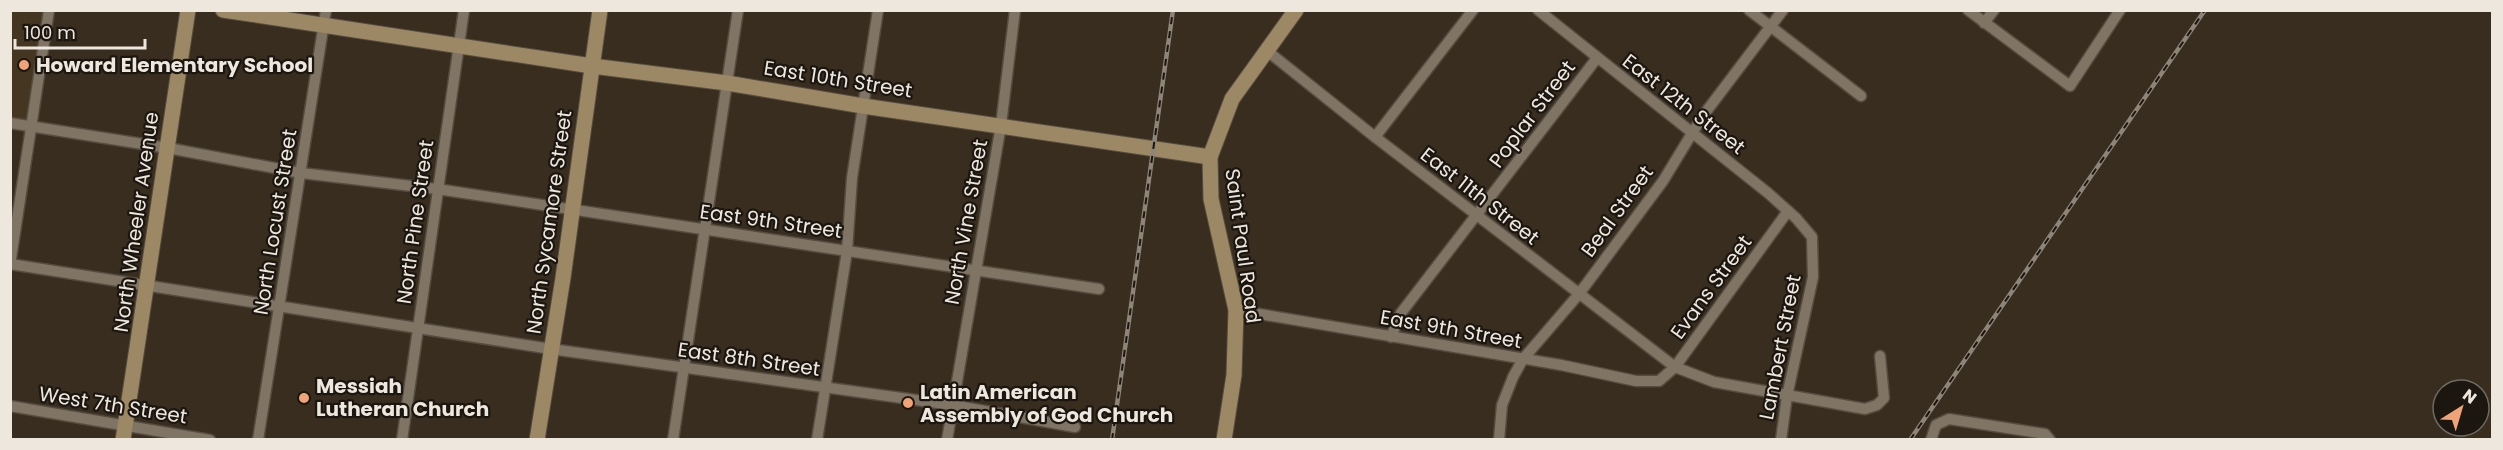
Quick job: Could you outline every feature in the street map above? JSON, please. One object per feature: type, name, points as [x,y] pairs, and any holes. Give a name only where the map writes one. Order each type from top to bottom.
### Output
[{"type":"street","points":[[11,264],[49,10]]},
{"type":"street","name":"North Wheeler Avenue","points":[[124,432],[188,10]]},
{"type":"street","name":"East 10th Street","points":[[223,10],[325,18],[459,45],[592,66],[727,83],[863,106],[1210,157]]},
{"type":"street","name":"North Pine Street","points":[[402,440],[464,10]]},
{"type":"street","name":"North Sycamore Street","points":[[537,440],[600,10]]},
{"type":"street","points":[[673,440],[738,10]]},
{"type":"street","points":[[817,440],[847,250],[852,178],[878,10]]},
{"type":"street","name":"North Vine Street","points":[[947,440],[1001,125],[1015,10]]},
{"type":"street","name":"Saint Paul Road","points":[[1224,440],[1234,375],[1236,310],[1211,199],[1210,157],[1232,99],[1296,10]]},
{"type":"street","points":[[1375,137],[1473,10]]},
{"type":"street","name":"East 12th Street","points":[[1538,10],[1788,211],[1805,229]]},
{"type":"street","points":[[1749,10],[1862,96]]},
{"type":"street","name":"Beal Street","points":[[1499,440],[1502,405],[1523,359],[1579,294],[1663,181],[1702,117],[1783,10]]},
{"type":"street","points":[[1968,10],[2070,87],[2121,10]]},
{"type":"street","points":[[1984,23],[1994,10]]},
{"type":"street","name":"North Locust Street","points":[[258,440],[325,18]]},
{"type":"street","name":"East 11th Street","points":[[1266,50],[1375,137],[1675,367]]},
{"type":"street","name":"Poplar Street","points":[[1391,337],[1401,313],[1597,58]]},
{"type":"street","name":"East 9th Street","points":[[10,123],[168,148],[301,173],[437,189],[1099,289]]},
{"type":"street","name":"Evans Street","points":[[1659,381],[1675,367],[1788,211]]},
{"type":"street","name":"Lambert Street","points":[[1781,440],[1787,396],[1813,277],[1812,237],[1805,229]]},
{"type":"street","name":"East 8th Street","points":[[11,264],[684,369],[952,405],[1075,427]]},
{"type":"street","name":"East 9th Street","points":[[1236,310],[1523,359],[1636,381],[1659,381]]},
{"type":"street","points":[[1675,367],[1714,382],[1865,409],[1877,405],[1884,398],[1880,356]]},
{"type":"street","name":"West 7th Street","points":[[10,406],[124,432],[210,440]]},
{"type":"street","points":[[1931,440],[1936,425],[1949,419],[2045,434],[2049,439]]},
{"type":"shaded area","name":"Howard Elementary School","points":[[10,11],[47,11],[29,122],[11,119]]},
{"type":"railway","points":[[1112,440],[1173,10]]},
{"type":"railway","points":[[1910,440],[2205,10]]},
{"type":"place","name":"Howard Elementary School","points":[[24,65]]},
{"type":"place","name":"Messiah Lutheran Church","points":[[304,398]]},
{"type":"place","name":"Latin American Assembly of God Church","points":[[908,403]]}]
